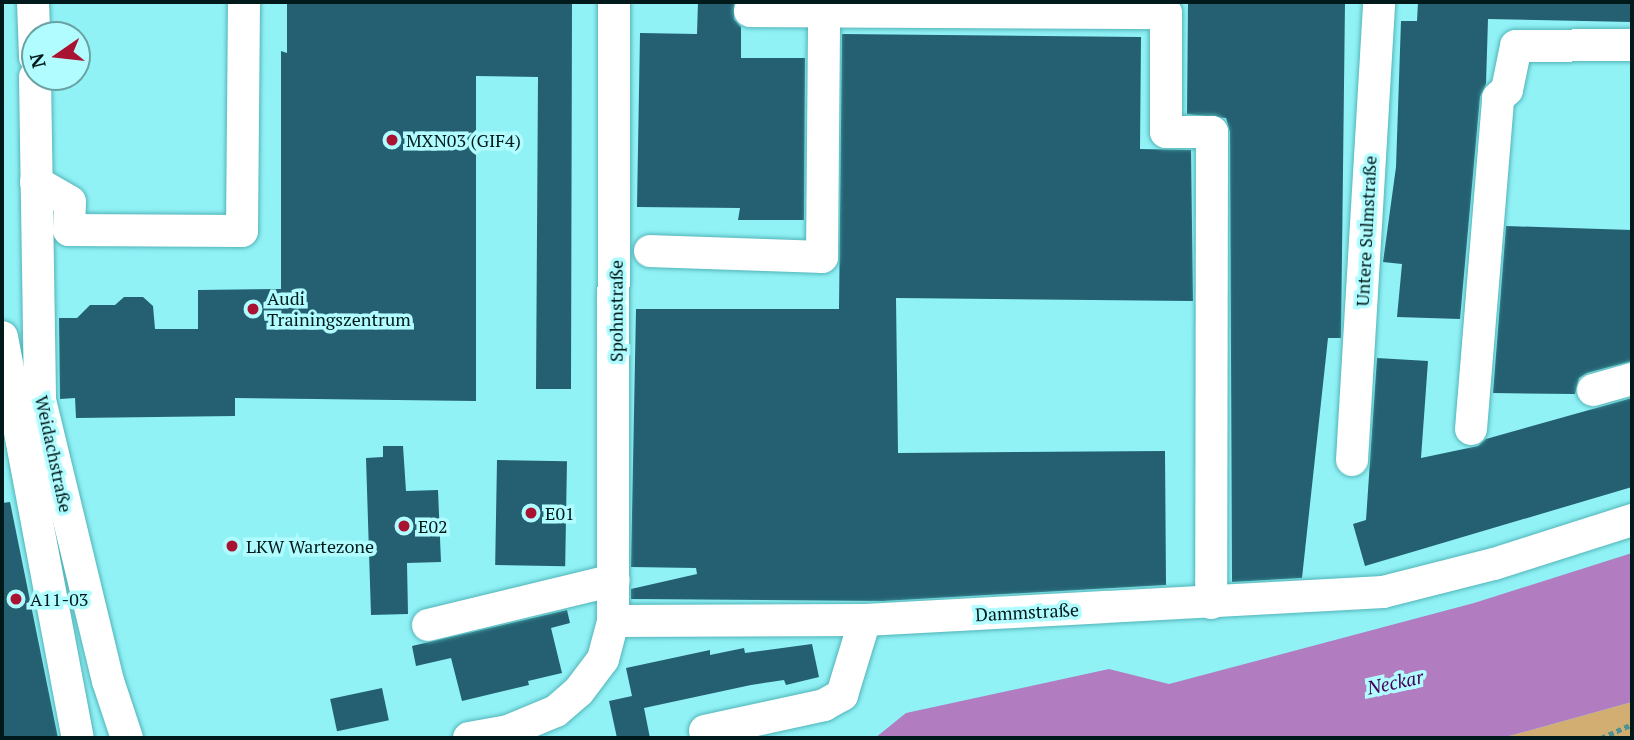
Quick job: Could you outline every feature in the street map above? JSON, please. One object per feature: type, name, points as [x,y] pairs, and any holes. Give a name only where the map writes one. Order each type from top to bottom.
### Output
[{"type":"street","points":[[33,2],[34,21]]},
{"type":"street","points":[[36,182],[70,202],[69,230],[243,231],[244,2]]},
{"type":"street","name":"Spohnstraße","points":[[613,621],[614,2]]},
{"type":"street","name":"Untere Sulmstraße","points":[[1352,460],[1379,2]]},
{"type":"street","points":[[750,11],[1166,13],[1166,132],[1212,132],[1211,603]]},
{"type":"street","points":[[650,251],[822,257],[824,12]]},
{"type":"street","points":[[1471,429],[1497,98],[1507,90],[1516,46],[1632,45]]},
{"type":"street","name":"Weidachstraße","points":[[35,91],[40,400],[108,681],[127,738]]},
{"type":"street","points":[[4,357],[78,738]]},
{"type":"street","points":[[1593,390],[1632,379]]},
{"type":"street","name":"Dammstraße","points":[[613,621],[865,620],[1383,592],[1494,564],[1632,520]]},
{"type":"street","points":[[428,625],[614,580]]},
{"type":"street","points":[[705,731],[824,705],[842,695],[865,620]]},
{"type":"street","points":[[469,738],[508,731],[556,711],[579,691],[603,659],[613,621]]},
{"type":"path","points":[[1601,738],[1632,724]]},
{"type":"shaded area","points":[[1632,702],[1632,738],[1502,738]]},
{"type":"water","name":"Neckar","points":[[1632,553],[1632,702],[1502,738],[875,738],[906,713],[1109,669],[1169,684],[1474,603]]},
{"type":"building","points":[[287,2],[572,2],[571,389],[536,389],[538,77],[476,76],[476,401],[235,398],[235,416],[76,418],[75,398],[60,399],[59,318],[77,318],[90,305],[115,305],[124,297],[143,297],[153,306],[155,329],[198,329],[198,290],[281,289],[281,51],[287,53]]},
{"type":"building","points":[[698,2],[734,2],[734,19],[741,27],[741,58],[805,58],[804,220],[738,220],[740,208],[637,207],[640,33],[697,34]]},
{"type":"building","points":[[1188,2],[1345,2],[1341,338],[1328,338],[1302,578],[1232,582],[1230,132],[1226,118],[1187,114]]},
{"type":"building","points":[[1418,2],[1632,2],[1632,22],[1488,19],[1486,84],[1480,97],[1460,319],[1397,317],[1402,264],[1383,262],[1396,167],[1401,21],[1417,21]]},
{"type":"building","points":[[842,34],[1141,37],[1140,149],[1191,150],[1193,301],[896,298],[898,453],[1165,451],[1166,585],[883,601],[631,599],[631,589],[697,574],[696,568],[631,567],[636,309],[839,309]]},
{"type":"building","points":[[1506,226],[1632,230],[1632,361],[1587,373],[1579,378],[1575,394],[1493,393]]},
{"type":"building","points":[[1377,358],[1428,361],[1421,458],[1478,446],[1486,439],[1632,398],[1632,487],[1365,566],[1353,524],[1366,520]]},
{"type":"building","name":"E02","points":[[383,446],[403,446],[406,491],[438,490],[441,562],[407,563],[408,614],[371,615],[366,458],[383,457]]},
{"type":"building","name":"E01","points":[[497,460],[567,461],[565,566],[495,565]]},
{"type":"building","name":"A11-03","points":[[10,502],[58,738],[2,738],[2,503]]},
{"type":"building","points":[[567,610],[570,623],[551,628],[562,673],[528,681],[529,685],[462,701],[451,658],[416,666],[412,646]]},
{"type":"building","points":[[812,644],[819,677],[786,685],[784,680],[751,685],[644,708],[650,738],[617,738],[609,701],[632,696],[626,668],[710,650],[710,655],[744,648],[745,653]]},
{"type":"building","points":[[382,688],[389,720],[337,731],[330,699]]},
{"type":"place","name":"MXN03 (GIF4)","points":[[392,140]]},
{"type":"place","name":"Audi Trainingszentrum","points":[[253,309]]},
{"type":"place","name":"E01","points":[[531,513]]},
{"type":"place","name":"E02","points":[[404,526]]},
{"type":"place","name":"LKW Wartezone","points":[[232,546]]},
{"type":"place","name":"A11-03","points":[[16,599]]}]
